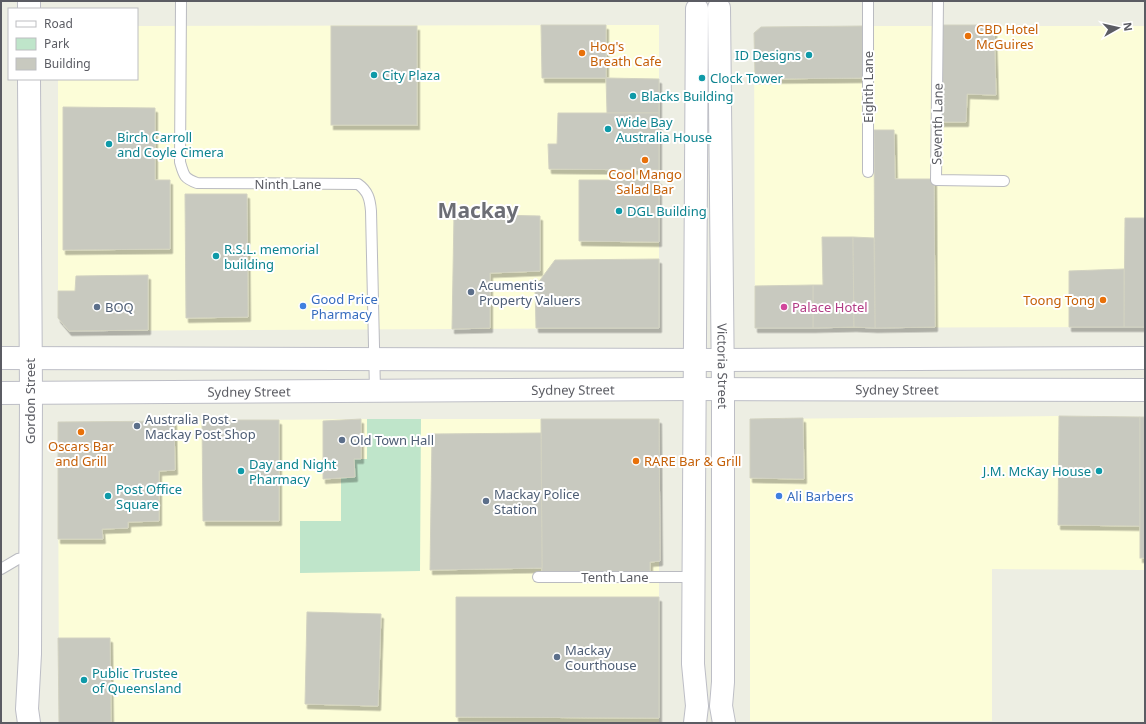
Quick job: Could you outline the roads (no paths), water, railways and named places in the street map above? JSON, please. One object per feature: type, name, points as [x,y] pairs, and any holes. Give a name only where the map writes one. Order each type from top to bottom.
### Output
[{"type":"main road","points":[[691,5],[712,10],[724,5]]},
{"type":"main road","name":"Victoria Street","points":[[691,5],[695,359],[693,670],[697,706],[695,723]]},
{"type":"main road","name":"Victoria Street","points":[[724,5],[722,360],[723,682],[721,706],[724,723]]},
{"type":"main road","name":"Gordon Street","points":[[29,80],[31,393],[30,654],[27,709],[29,723]]},
{"type":"main road","points":[[1,358],[722,360],[1145,358]]},
{"type":"main road","name":"Sydney Street","points":[[1,393],[694,389],[1145,390]]},
{"type":"lane","name":"Ninth Lane","points":[[181,1],[180,162],[184,176],[197,183],[358,184],[365,190],[370,199],[375,391]]},
{"type":"lane","name":"Eighth Lane","points":[[868,1],[868,172]]},
{"type":"lane","name":"Seventh Lane","points":[[938,1],[936,180],[1004,181]]},
{"type":"lane","points":[[1,569],[18,560],[30,557]]},
{"type":"lane","name":"Tenth Lane","points":[[538,577],[693,577]]},
{"type":"place","name":"CBD Hotel McGuires","points":[[968,36]]},
{"type":"place","name":"Hog's Breath Cafe","points":[[582,53]]},
{"type":"place","name":"ID Designs","points":[[809,55]]},
{"type":"place","name":"City Plaza","points":[[374,75]]},
{"type":"place","name":"Clock Tower","points":[[702,78]]},
{"type":"place","name":"Blacks Building","points":[[633,96]]},
{"type":"place","name":"Wide Bay Australia House","points":[[608,129]]},
{"type":"place","name":"Birch Carroll and Coyle Cimera","points":[[109,144]]},
{"type":"place","name":"Cool Mango Salad Bar","points":[[645,160]]},
{"type":"place","name":"DGL Building","points":[[619,211]]},
{"type":"place","name":"R.S.L. memorial building","points":[[216,256]]},
{"type":"place","name":"Acumentis Property Valuers","points":[[471,292]]},
{"type":"place","name":"Toong Tong","points":[[1103,300]]},
{"type":"place","name":"Good Price Pharmacy","points":[[303,306]]},
{"type":"place","name":"BOQ","points":[[97,307]]},
{"type":"place","name":"Palace Hotel","points":[[784,307]]},
{"type":"place","name":"Australia Post - Mackay Post Shop","points":[[137,426]]},
{"type":"place","name":"Oscars Bar and Grill","points":[[81,432]]},
{"type":"place","name":"Old Town Hall","points":[[342,440]]},
{"type":"place","name":"RARE Bar & Grill","points":[[636,461]]},
{"type":"place","name":"Day and Night Pharmacy","points":[[241,471]]},
{"type":"place","name":"J.M. McKay House","points":[[1099,471]]},
{"type":"place","name":"Post Office Square","points":[[108,496]]},
{"type":"place","name":"Ali Barbers","points":[[779,496]]},
{"type":"place","name":"Mackay Police Station","points":[[486,501]]},
{"type":"place","name":"Mackay Courthouse","points":[[557,657]]},
{"type":"place","name":"Public Trustee of Queensland","points":[[84,680]]},
{"type":"district","name":"Mackay","points":[[478,210]]}]
